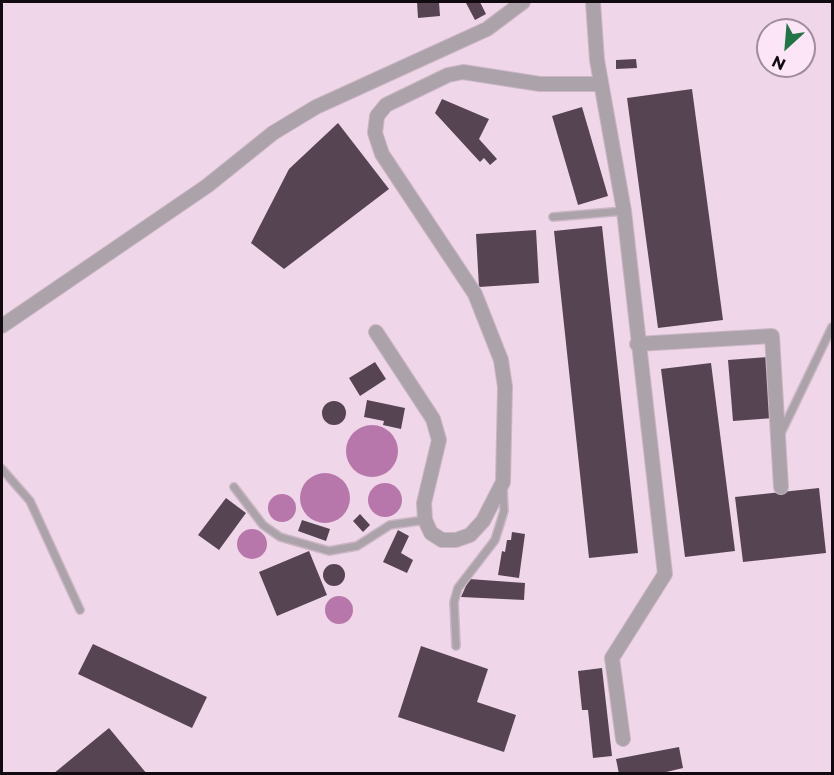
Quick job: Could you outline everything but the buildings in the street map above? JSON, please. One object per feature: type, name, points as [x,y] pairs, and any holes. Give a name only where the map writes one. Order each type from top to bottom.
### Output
[{"type":"street","points":[[2,326],[207,186],[282,128],[316,107],[487,29],[523,2]]},
{"type":"street","points":[[593,2],[601,84],[624,212],[664,574],[612,658],[623,739]]},
{"type":"street","points":[[376,332],[433,419],[439,440],[424,503],[425,520],[431,533],[442,540],[456,540],[470,534],[483,521],[502,482],[505,387],[501,360],[475,294],[382,154],[375,132],[377,116],[386,105],[448,75],[463,72],[540,84],[601,84]]},
{"type":"street","points":[[637,344],[772,336],[781,487]]},
{"type":"lane","points":[[553,217],[624,212]]},
{"type":"lane","points":[[779,437],[832,327]]},
{"type":"lane","points":[[2,469],[30,501],[81,610]]},
{"type":"lane","points":[[456,646],[454,602],[466,576],[495,540],[501,525],[504,511],[502,482]]},
{"type":"lane","points":[[234,487],[263,525],[280,537],[329,551],[357,546],[390,525],[425,520]]},
{"type":"shaded area","points":[[367,425],[377,425],[391,432],[398,451],[391,470],[377,477],[367,477],[357,473],[350,466],[346,456],[346,446],[350,436],[357,429]]},
{"type":"shaded area","points":[[320,473],[330,473],[343,480],[350,493],[350,503],[343,516],[330,523],[320,523],[311,519],[304,512],[300,503],[300,493],[304,484],[311,477]]},
{"type":"shaded area","points":[[385,483],[397,488],[402,500],[397,512],[385,517],[373,512],[368,500],[373,488]]},
{"type":"shaded area","points":[[282,494],[292,498],[296,508],[292,518],[282,522],[272,518],[268,508],[272,498]]},
{"type":"shaded area","points":[[252,529],[263,533],[267,544],[263,555],[252,559],[241,555],[237,544],[241,533]]},
{"type":"shaded area","points":[[339,596],[349,600],[353,610],[349,620],[339,624],[329,620],[325,610],[329,600]]}]
